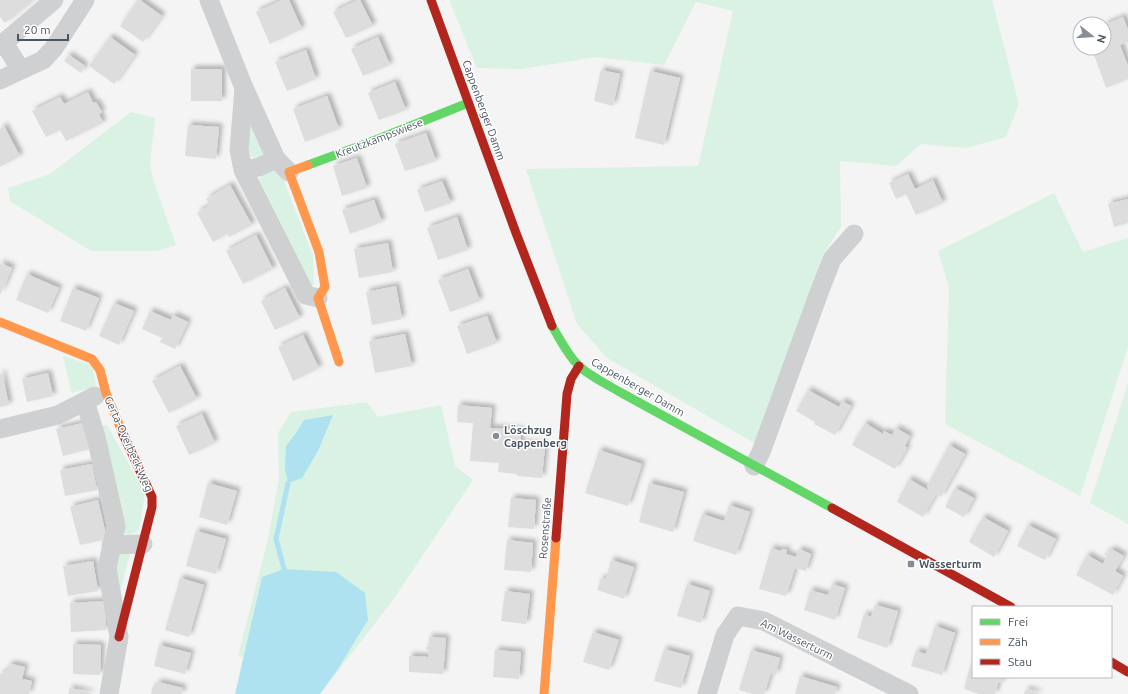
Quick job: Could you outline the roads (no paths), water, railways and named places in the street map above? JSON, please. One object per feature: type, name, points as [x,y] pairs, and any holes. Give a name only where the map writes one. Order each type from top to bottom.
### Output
[{"type":"street","points":[[21,70],[2,44],[54,0]]},
{"type":"street","points":[[0,80],[43,60],[54,48],[85,0]]},
{"type":"street","points":[[209,0],[244,88],[276,159],[290,172],[319,252],[325,287],[318,298]]},
{"type":"street","name":"Cappenberger Damm","points":[[431,0],[552,326],[566,350],[579,366],[618,391],[1009,606]]},
{"type":"street","points":[[244,88],[239,150],[243,170],[306,295],[318,298]]},
{"type":"street","name":"Kreutzkampswiese","points":[[290,172],[468,103]]},
{"type":"street","points":[[243,170],[259,167],[276,159]]},
{"type":"street","points":[[754,466],[761,452],[832,259],[854,234]]},
{"type":"street","points":[[318,298],[339,362]]},
{"type":"street","name":"Gerta-Overbeck-Weg","points":[[0,322],[92,359],[97,363],[100,369],[105,391],[152,497],[152,507],[119,637],[108,694]]},
{"type":"street","name":"Rosenstraße","points":[[544,694],[565,411],[571,379],[579,366]]},
{"type":"street","name":"Gerta-Overbeck-Weg","points":[[0,429],[58,415],[105,391]]},
{"type":"street","name":"Gerta-Overbeck-Weg","points":[[85,401],[96,437],[116,526],[107,568],[119,637]]},
{"type":"street","points":[[111,545],[143,544]]},
{"type":"street","name":"Am Wasserturm","points":[[707,694],[725,635],[738,616],[764,620],[909,694]]},
{"type":"street","points":[[1112,663],[1128,672]]},
{"type":"water","points":[[333,415],[318,451],[302,478],[288,483],[285,469],[286,446],[304,420]]},
{"type":"water","points":[[284,569],[336,572],[365,593],[368,620],[338,669],[320,694],[235,694],[262,577]]},
{"type":"waterway","points":[[284,569],[276,539],[288,483]]},
{"type":"place","name":"Löschzug Cappenberg","points":[[496,436]]},
{"type":"place","name":"Wasserturm","points":[[911,564]]}]
